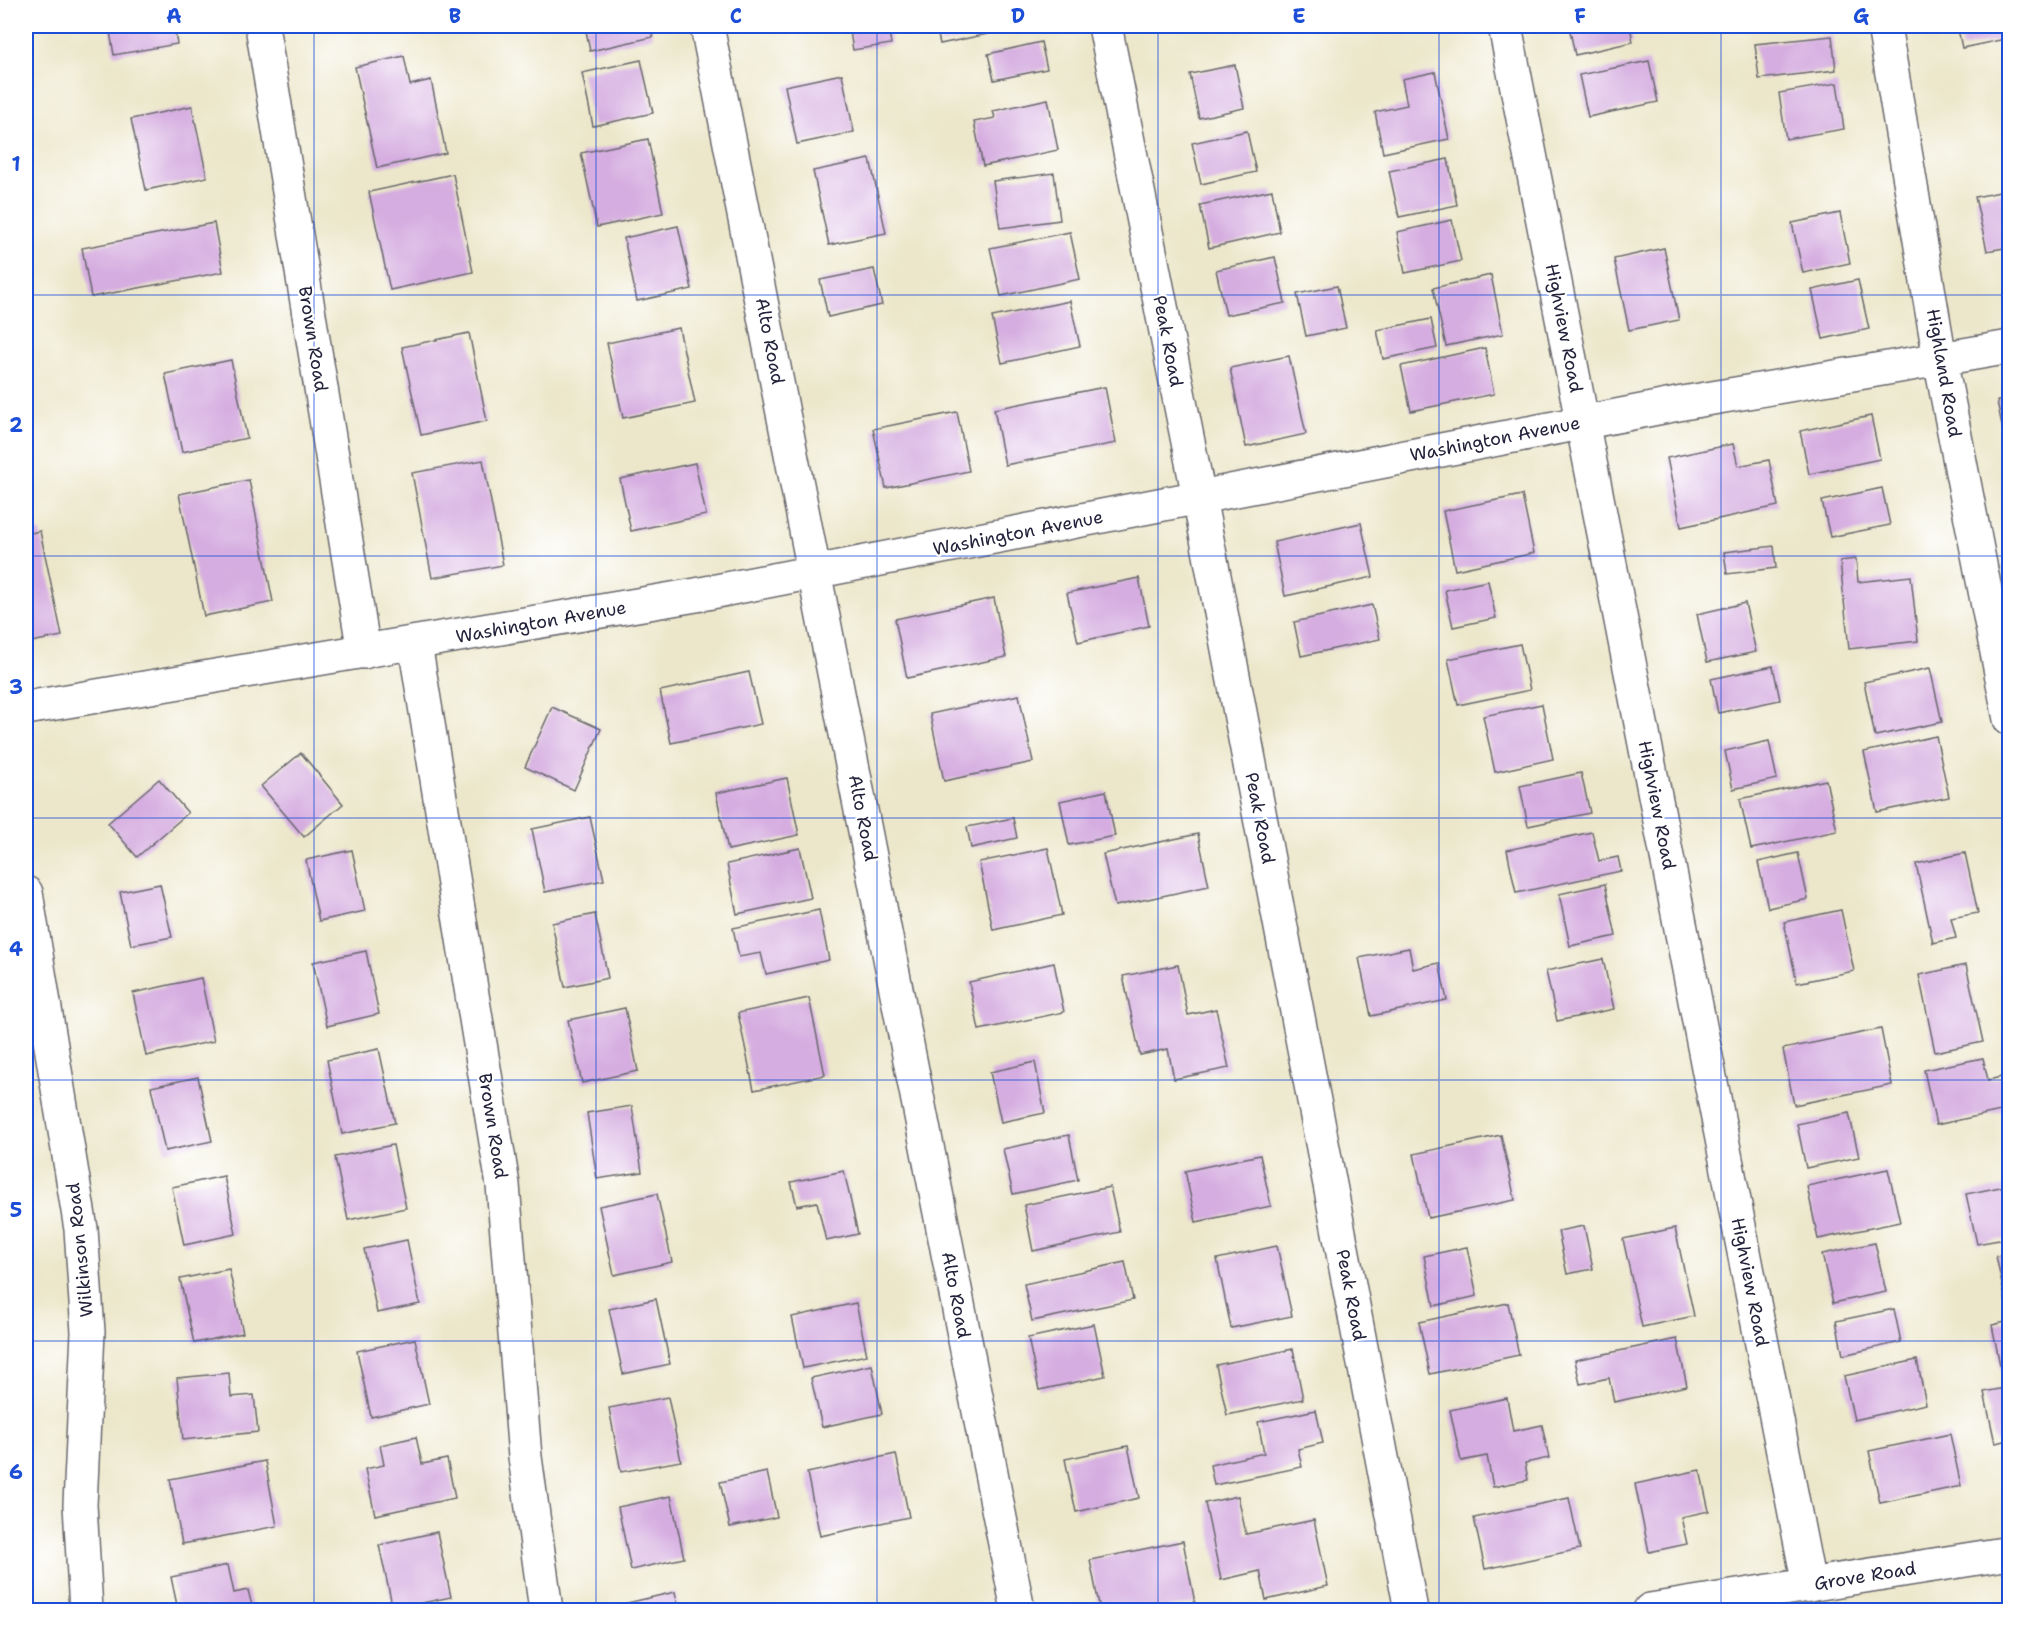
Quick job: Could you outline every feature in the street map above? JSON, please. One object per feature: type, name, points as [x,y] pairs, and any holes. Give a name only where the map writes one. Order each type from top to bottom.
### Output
[{"type":"street","name":"Brown Road","points":[[262,26],[364,652]]},
{"type":"street","name":"Alto Road","points":[[707,26],[1018,1611]]},
{"type":"street","name":"Peak Road","points":[[1105,26],[1199,497],[1412,1611]]},
{"type":"street","name":"Highview Road","points":[[1505,26],[1809,1585]]},
{"type":"street","name":"Highland Road","points":[[1884,26],[1940,359],[2010,719]]},
{"type":"street","name":"Washington Avenue","points":[[26,708],[415,644],[815,572],[1582,422],[1806,380],[2010,347]]},
{"type":"street","name":"Brown Road","points":[[415,644],[503,1185],[525,1457],[546,1611]]},
{"type":"street","name":"Wilkinson Road","points":[[26,893],[81,1229],[88,1332],[80,1504],[86,1611]]},
{"type":"street","name":"Grove Road","points":[[1650,1611],[2010,1553]]},
{"type":"building","points":[[109,26],[174,26],[177,44],[114,55]]},
{"type":"building","points":[[585,26],[650,26],[653,37],[590,51]]},
{"type":"building","points":[[849,26],[888,26],[891,44],[853,50]]},
{"type":"building","points":[[936,26],[1021,26],[1021,27],[940,44]]},
{"type":"building","points":[[1569,26],[1630,26],[1633,42],[1575,55]]},
{"type":"building","points":[[1973,26],[2010,26],[2010,38],[1962,48],[1958,29]]},
{"type":"building","points":[[1832,36],[1836,70],[1759,79],[1755,44]]},
{"type":"building","points":[[1041,42],[1047,69],[994,80],[988,54]]},
{"type":"building","points":[[404,56],[410,85],[431,80],[446,153],[377,168],[355,67]]},
{"type":"building","points":[[641,60],[653,113],[593,126],[582,73]]},
{"type":"building","points":[[1649,61],[1658,102],[1588,117],[1579,75]]},
{"type":"building","points":[[1235,65],[1244,108],[1199,118],[1190,74]]},
{"type":"building","points":[[1435,72],[1449,139],[1383,153],[1375,112],[1407,105],[1402,79]]},
{"type":"building","points":[[842,74],[854,132],[797,144],[785,86]]},
{"type":"building","points":[[1837,83],[1844,129],[1786,139],[1779,93]]},
{"type":"building","points":[[1048,99],[1058,150],[983,166],[974,122],[995,118],[993,111]]},
{"type":"building","points":[[192,106],[207,177],[146,190],[131,119]]},
{"type":"building","points":[[1247,131],[1256,172],[1201,184],[1192,143]]},
{"type":"building","points":[[648,139],[663,213],[597,227],[581,153]]},
{"type":"building","points":[[870,159],[886,233],[829,245],[813,171]]},
{"type":"building","points":[[1448,159],[1457,205],[1399,217],[1389,171]]},
{"type":"building","points":[[1054,173],[1060,220],[1000,228],[993,181]]},
{"type":"building","points":[[453,174],[473,272],[390,290],[369,192]]},
{"type":"building","points":[[1272,190],[1280,232],[1209,248],[1200,205]]},
{"type":"building","points":[[2010,190],[2010,247],[1987,251],[1975,197]]},
{"type":"building","points":[[1840,213],[1850,263],[1803,273],[1792,223]]},
{"type":"building","points":[[1452,220],[1461,261],[1405,273],[1397,232]]},
{"type":"building","points":[[214,223],[223,272],[91,297],[82,248]]},
{"type":"building","points":[[678,226],[692,289],[637,301],[624,238]]},
{"type":"building","points":[[1070,232],[1080,279],[1001,296],[990,248]]},
{"type":"building","points":[[1664,248],[1679,320],[1629,330],[1614,259]]},
{"type":"building","points":[[1275,257],[1285,303],[1226,315],[1216,270]]},
{"type":"building","points":[[874,269],[882,305],[828,317],[820,280]]},
{"type":"building","points":[[1491,275],[1503,334],[1446,346],[1433,288]]},
{"type":"building","points":[[1858,280],[1869,329],[1823,339],[1812,290]]},
{"type":"building","points":[[1337,286],[1346,328],[1306,336],[1297,294]]},
{"type":"building","points":[[1070,301],[1080,346],[1002,363],[992,317]]},
{"type":"building","points":[[1431,319],[1437,348],[1383,359],[1377,330]]},
{"type":"building","points":[[679,328],[695,403],[623,418],[607,343]]},
{"type":"building","points":[[469,333],[487,421],[421,435],[402,347]]},
{"type":"building","points":[[1485,348],[1494,394],[1411,411],[1401,366]]},
{"type":"building","points":[[1289,356],[1306,434],[1246,447],[1230,368]]},
{"type":"building","points":[[231,360],[247,438],[182,452],[165,374]]},
{"type":"building","points":[[1105,387],[1116,443],[1005,465],[994,409]]},
{"type":"building","points":[[2010,399],[2010,455],[2008,455],[1997,401]]},
{"type":"building","points":[[957,412],[969,471],[886,488],[873,429]]},
{"type":"building","points":[[1871,416],[1880,459],[1809,474],[1800,431]]},
{"type":"building","points":[[1733,444],[1738,466],[1769,460],[1778,506],[1681,527],[1667,458]]},
{"type":"building","points":[[483,460],[503,565],[432,578],[412,473]]},
{"type":"building","points":[[695,463],[706,515],[631,531],[620,479]]},
{"type":"building","points":[[249,480],[273,602],[204,616],[179,494]]},
{"type":"building","points":[[1882,488],[1890,525],[1830,537],[1822,501]]},
{"type":"building","points":[[1522,495],[1534,553],[1455,570],[1443,511]]},
{"type":"building","points":[[1361,523],[1373,577],[1285,596],[1274,542]]},
{"type":"building","points":[[40,531],[62,636],[26,643],[26,534]]},
{"type":"building","points":[[1774,546],[1776,568],[1727,574],[1724,552]]},
{"type":"building","points":[[1856,559],[1858,582],[1911,576],[1918,641],[1849,649],[1840,561]]},
{"type":"building","points":[[1139,578],[1149,626],[1078,642],[1067,593]]},
{"type":"building","points":[[1488,581],[1496,618],[1453,627],[1445,590]]},
{"type":"building","points":[[994,598],[1006,657],[907,678],[895,619]]},
{"type":"building","points":[[1745,603],[1756,652],[1707,662],[1697,614]]},
{"type":"building","points":[[1372,605],[1380,639],[1301,656],[1294,622]]},
{"type":"building","points":[[1520,644],[1530,690],[1458,705],[1448,659]]},
{"type":"building","points":[[1773,666],[1780,700],[1718,713],[1711,679]]},
{"type":"building","points":[[1930,668],[1942,722],[1875,736],[1864,682]]},
{"type":"building","points":[[749,672],[761,724],[671,743],[660,691]]},
{"type":"building","points":[[1019,695],[1033,762],[944,781],[930,714]]},
{"type":"building","points":[[1542,704],[1553,759],[1495,772],[1483,716]]},
{"type":"building","points":[[552,707],[601,729],[574,790],[525,767]]},
{"type":"building","points":[[1936,736],[1949,797],[1877,812],[1864,752]]},
{"type":"building","points":[[1769,741],[1777,779],[1733,789],[1725,751]]},
{"type":"building","points":[[301,753],[343,804],[304,837],[261,786]]},
{"type":"building","points":[[1581,773],[1590,813],[1528,826],[1520,786]]},
{"type":"building","points":[[787,778],[799,835],[728,850],[716,793]]},
{"type":"building","points":[[159,779],[188,813],[137,857],[108,823]]},
{"type":"building","points":[[1826,780],[1837,831],[1751,849],[1740,799]]},
{"type":"building","points":[[1106,791],[1115,836],[1069,845],[1060,801]]},
{"type":"building","points":[[590,817],[604,880],[545,892],[532,829]]},
{"type":"building","points":[[1013,818],[1017,838],[971,848],[967,827]]},
{"type":"building","points":[[1592,832],[1599,861],[1618,857],[1621,871],[1516,893],[1507,850]]},
{"type":"building","points":[[1198,834],[1209,886],[1115,906],[1103,854]]},
{"type":"building","points":[[800,848],[811,898],[737,914],[727,864]]},
{"type":"building","points":[[1048,848],[1062,915],[993,930],[979,862]]},
{"type":"building","points":[[352,850],[365,911],[319,921],[306,860]]},
{"type":"building","points":[[1798,853],[1808,899],[1768,908],[1758,862]]},
{"type":"building","points":[[1965,853],[1978,913],[1951,918],[1956,938],[1933,943],[1916,864]]},
{"type":"building","points":[[160,884],[172,937],[131,945],[120,892]]},
{"type":"building","points":[[1605,884],[1616,936],[1570,946],[1559,894]]},
{"type":"building","points":[[819,910],[829,960],[766,974],[761,953],[739,957],[733,928]]},
{"type":"building","points":[[1841,910],[1854,971],[1797,983],[1784,922]]},
{"type":"building","points":[[595,914],[608,978],[565,987],[552,923]]},
{"type":"building","points":[[1409,948],[1413,969],[1439,963],[1447,1000],[1371,1016],[1359,958]]},
{"type":"building","points":[[366,951],[379,1014],[327,1026],[313,962]]},
{"type":"building","points":[[1603,959],[1614,1009],[1557,1021],[1546,971]]},
{"type":"building","points":[[1054,963],[1064,1012],[979,1030],[969,982]]},
{"type":"building","points":[[1178,965],[1188,1015],[1216,1009],[1229,1068],[1174,1079],[1168,1049],[1140,1055],[1123,976]]},
{"type":"building","points":[[1966,965],[1983,1042],[1935,1052],[1919,975]]},
{"type":"building","points":[[201,978],[214,1041],[146,1056],[133,993]]},
{"type":"building","points":[[809,998],[825,1075],[754,1090],[738,1013]]},
{"type":"building","points":[[625,1008],[638,1071],[582,1083],[568,1020]]},
{"type":"building","points":[[1881,1029],[1892,1085],[1794,1105],[1783,1049]]},
{"type":"building","points":[[379,1049],[395,1123],[342,1134],[327,1060]]},
{"type":"building","points":[[1983,1058],[1988,1080],[2010,1075],[2010,1109],[1936,1125],[1924,1070]]},
{"type":"building","points":[[1035,1062],[1045,1113],[1001,1122],[990,1072]]},
{"type":"building","points":[[198,1077],[212,1141],[165,1151],[151,1087]]},
{"type":"building","points":[[632,1106],[642,1172],[597,1179],[587,1113]]},
{"type":"building","points":[[1849,1113],[1859,1157],[1806,1168],[1797,1124]]},
{"type":"building","points":[[1069,1135],[1078,1180],[1013,1194],[1003,1149]]},
{"type":"building","points":[[1501,1135],[1515,1200],[1428,1218],[1414,1154]]},
{"type":"building","points":[[393,1145],[406,1208],[348,1220],[335,1157]]},
{"type":"building","points":[[1260,1155],[1271,1206],[1196,1222],[1185,1171]]},
{"type":"building","points":[[1888,1169],[1900,1222],[1818,1239],[1807,1186]]},
{"type":"building","points":[[844,1171],[858,1234],[826,1241],[817,1202],[797,1206],[791,1182]]},
{"type":"building","points":[[224,1176],[236,1234],[184,1245],[172,1187]]},
{"type":"building","points":[[2010,1185],[2010,1238],[1977,1244],[1966,1194]]},
{"type":"building","points":[[1110,1187],[1120,1232],[1033,1251],[1024,1205]]},
{"type":"building","points":[[657,1194],[672,1262],[614,1275],[599,1206]]},
{"type":"building","points":[[1584,1226],[1593,1269],[1567,1274],[1558,1231]]},
{"type":"building","points":[[1675,1228],[1694,1316],[1642,1327],[1623,1239]]},
{"type":"building","points":[[407,1240],[420,1304],[377,1313],[364,1249]]},
{"type":"building","points":[[1875,1243],[1886,1292],[1833,1303],[1822,1254]]},
{"type":"building","points":[[1277,1246],[1292,1316],[1231,1328],[1217,1259]]},
{"type":"building","points":[[1467,1247],[1477,1296],[1434,1306],[1424,1256]]},
{"type":"building","points":[[2010,1253],[2010,1308],[2007,1308],[1996,1256]]},
{"type":"building","points":[[1125,1262],[1133,1300],[1032,1321],[1024,1284]]},
{"type":"building","points":[[229,1269],[243,1333],[194,1343],[180,1279]]},
{"type":"building","points":[[656,1299],[670,1364],[623,1374],[609,1309]]},
{"type":"building","points":[[856,1303],[867,1355],[803,1368],[792,1317]]},
{"type":"building","points":[[1508,1303],[1519,1355],[1430,1374],[1419,1322]]},
{"type":"building","points":[[1894,1309],[1901,1342],[1843,1355],[1836,1321]]},
{"type":"building","points":[[2010,1321],[2010,1373],[2002,1375],[1992,1325]]},
{"type":"building","points":[[1094,1324],[1105,1376],[1039,1390],[1028,1338]]},
{"type":"building","points":[[415,1339],[429,1404],[371,1417],[357,1351]]},
{"type":"building","points":[[1677,1339],[1687,1386],[1614,1402],[1609,1378],[1580,1384],[1575,1360]]},
{"type":"building","points":[[1293,1349],[1303,1399],[1227,1415],[1216,1365]]},
{"type":"building","points":[[1917,1360],[1926,1404],[1854,1420],[1844,1376]]},
{"type":"building","points":[[872,1365],[882,1414],[822,1427],[811,1378]]},
{"type":"building","points":[[229,1373],[231,1397],[254,1395],[258,1432],[183,1440],[177,1378]]},
{"type":"building","points":[[2010,1387],[2010,1440],[1995,1443],[1984,1392]]},
{"type":"building","points":[[668,1397],[681,1461],[621,1472],[609,1408]]},
{"type":"building","points":[[1507,1398],[1513,1431],[1542,1425],[1549,1458],[1525,1463],[1528,1480],[1493,1487],[1487,1456],[1461,1461],[1450,1410]]},
{"type":"building","points":[[1316,1410],[1323,1443],[1298,1449],[1302,1467],[1214,1485],[1210,1465],[1264,1453],[1258,1422]]},
{"type":"building","points":[[1950,1434],[1961,1486],[1880,1503],[1869,1451]]},
{"type":"building","points":[[416,1437],[422,1464],[447,1459],[455,1498],[375,1515],[365,1469],[384,1465],[380,1445]]},
{"type":"building","points":[[1128,1446],[1139,1498],[1076,1512],[1065,1459]]},
{"type":"building","points":[[896,1454],[909,1517],[820,1536],[807,1473]]},
{"type":"building","points":[[265,1461],[277,1526],[182,1544],[170,1479]]},
{"type":"building","points":[[1700,1470],[1709,1511],[1681,1517],[1687,1544],[1649,1552],[1635,1484]]},
{"type":"building","points":[[767,1472],[777,1517],[730,1527],[720,1482]]},
{"type":"building","points":[[671,1496],[684,1558],[631,1570],[618,1507]]},
{"type":"building","points":[[1238,1496],[1246,1534],[1314,1520],[1328,1586],[1266,1600],[1260,1571],[1221,1580],[1205,1503]]},
{"type":"building","points":[[1569,1498],[1580,1549],[1485,1569],[1474,1518]]},
{"type":"building","points":[[437,1532],[451,1597],[393,1609],[379,1545]]},
{"type":"building","points":[[1183,1541],[1195,1603],[1156,1610],[1100,1610],[1090,1560]]},
{"type":"building","points":[[228,1565],[234,1593],[248,1590],[253,1610],[178,1610],[171,1577]]},
{"type":"building","points":[[675,1592],[679,1610],[628,1610],[627,1603]]}]
